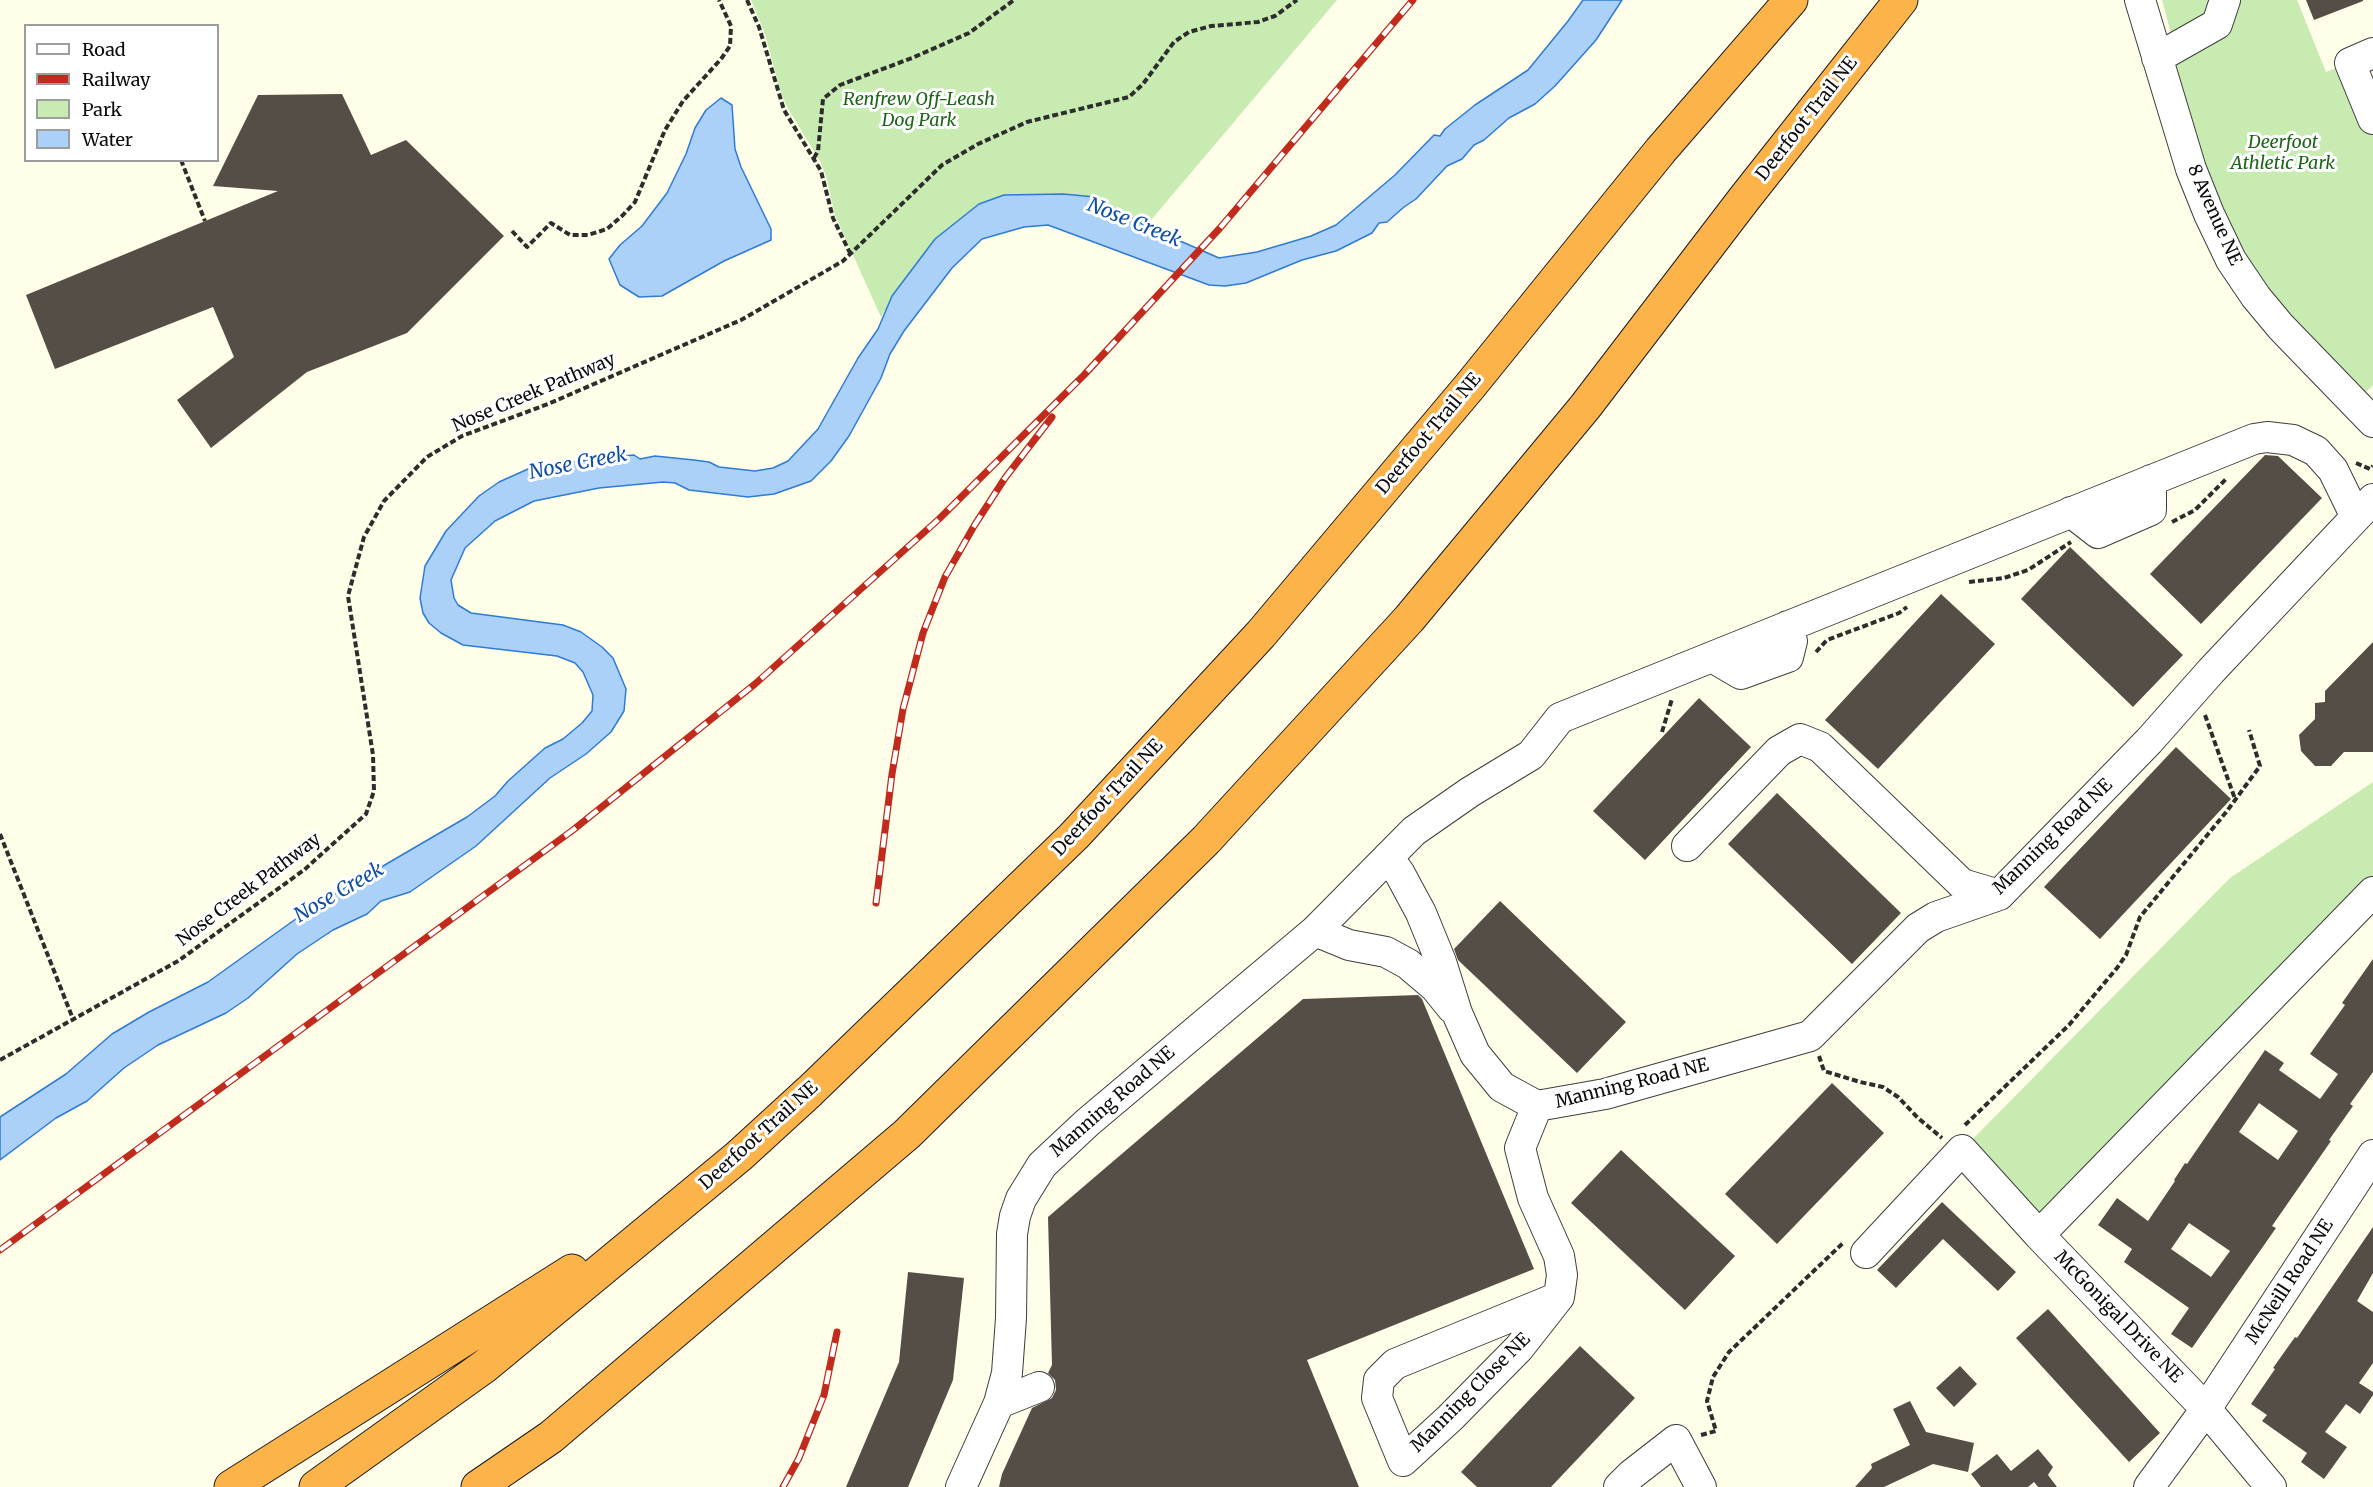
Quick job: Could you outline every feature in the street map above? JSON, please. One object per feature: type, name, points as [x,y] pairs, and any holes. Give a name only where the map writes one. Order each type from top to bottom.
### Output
[{"type":"highway","name":"Deerfoot Trail NE","points":[[316,1487],[485,1366],[740,1156],[1074,836],[1261,634],[1470,386],[1661,150],[1791,0]]},
{"type":"highway","name":"Deerfoot Trail NE","points":[[477,1487],[551,1437],[908,1134],[1206,840],[1409,618],[1577,416],[1901,0]]},
{"type":"highway","points":[[231,1487],[551,1285],[740,1156]]},
{"type":"highway","points":[[511,1487],[551,1437]]},
{"type":"street","name":"8 Avenue NE","points":[[2140,0],[2191,169],[2231,260],[2256,297],[2281,327],[2367,404]]},
{"type":"street","points":[[2157,58],[2217,24],[2225,0]]},
{"type":"street","points":[[2362,58],[2373,119]]},
{"type":"street","points":[[1315,931],[1414,831],[1531,755],[1560,718],[2254,438],[2267,436],[2293,440],[2316,451],[2364,508]]},
{"type":"street","name":"Manning Road NE","points":[[1388,857],[1421,913],[1441,962],[1457,1013],[1475,1054],[1502,1087],[1537,1106],[1605,1094],[1810,1036],[1918,928],[1936,917],[1999,895],[2149,741],[2364,508]]},
{"type":"street","points":[[1687,846],[1779,751],[1800,739],[1820,747],[1962,884],[1999,895]]},
{"type":"street","points":[[2039,1235],[2373,892]]},
{"type":"street","name":"Manning Road NE","points":[[961,1487],[999,1403],[1006,1373],[1011,1318],[1012,1234],[1021,1199],[1042,1165],[1088,1122],[1315,931],[1349,945],[1386,952],[1408,964],[1435,987],[1457,1013]]},
{"type":"street","points":[[1537,1106],[1520,1148],[1533,1198],[1559,1256],[1562,1275],[1559,1297]]},
{"type":"street","points":[[1855,1248],[1951,1140]]},
{"type":"street","name":"McGonigal Drive NE","points":[[1951,1140],[2206,1409],[2271,1487]]},
{"type":"street","name":"McNeill Road NE","points":[[2149,1487],[2206,1409],[2373,1155]]},
{"type":"street","name":"Manning Close NE","points":[[1559,1297],[1519,1348],[1450,1418],[1403,1461],[1377,1398],[1379,1380],[1395,1364],[1559,1297]]},
{"type":"street","points":[[999,1403],[1039,1387]]},
{"type":"street","points":[[1619,1487],[1676,1440],[1701,1487]]},
{"type":"path","points":[[512,231],[527,247],[551,223],[570,235],[588,235],[607,228],[624,215],[634,202],[665,130],[683,101],[722,59],[730,46],[730,26],[719,0]]},
{"type":"path","points":[[747,0],[759,27],[784,110],[814,158],[833,218],[850,253]]},
{"type":"path","points":[[814,158],[818,151],[823,99],[840,85],[912,58],[969,33],[1014,0]]},
{"type":"path","name":"Nose Creek Pathway","points":[[0,1060],[178,961],[304,870],[366,814],[374,791],[374,754],[348,596],[364,537],[384,501],[427,457],[462,436],[548,404],[741,320],[843,261],[942,165],[978,144],[1027,122],[1129,97],[1143,84],[1174,42],[1189,32],[1211,26],[1258,22],[1275,16],[1297,0]]},
{"type":"path","points":[[182,162],[205,221]]},
{"type":"path","points":[[2165,524],[2195,510],[2235,471]]},
{"type":"path","points":[[1966,582],[2004,578],[2020,573],[2071,542],[2080,541]]},
{"type":"path","points":[[1811,657],[1827,640],[1899,613],[1914,603]]},
{"type":"path","points":[[2196,689],[2235,799]]},
{"type":"path","points":[[1662,732],[1674,694]]},
{"type":"path","points":[[1810,1036],[1824,1071],[1883,1087],[1898,1097],[1923,1123],[1951,1140],[2069,1025],[2096,995],[2126,955],[2140,917],[2260,766],[2249,730]]},
{"type":"path","points":[[0,834],[74,1019]]},
{"type":"path","points":[[1676,1440],[1716,1431],[1707,1401],[1713,1377],[1729,1352],[1855,1248]]},
{"type":"green space","name":"Renfrew Off-Leash Dog Park","points":[[751,0],[1337,0],[1146,226],[1095,197],[1004,195],[902,282],[881,317],[835,215],[820,161],[787,107],[780,90],[765,34]]},
{"type":"green space","name":"Deerfoot Athletic Park","points":[[2162,0],[2297,0],[2326,72],[2350,63],[2373,119],[2373,385],[2355,404],[2256,297],[2157,58],[2175,48]]},
{"type":"green space","points":[[2373,782],[2373,892],[2039,1235],[1962,1150],[2230,878]]},
{"type":"water","name":"Nose Creek","points":[[1583,0],[1622,0],[1596,40],[1555,86],[1535,104],[1509,118],[1484,140],[1474,145],[1462,159],[1447,166],[1416,199],[1387,222],[1379,223],[1372,233],[1336,251],[1302,260],[1246,283],[1225,286],[1209,285],[1048,225],[1024,227],[982,239],[952,268],[904,331],[849,436],[831,461],[811,481],[774,494],[748,497],[689,490],[675,483],[663,482],[599,488],[534,501],[495,521],[465,548],[451,580],[454,598],[458,605],[471,613],[563,625],[581,632],[602,647],[613,658],[626,689],[624,711],[611,732],[586,754],[550,778],[476,846],[410,892],[381,901],[367,914],[333,930],[297,954],[248,998],[226,1013],[158,1045],[124,1068],[87,1101],[56,1118],[0,1160],[0,1117],[66,1074],[112,1034],[208,982],[311,908],[467,817],[495,796],[508,781],[545,748],[563,739],[582,723],[592,711],[593,695],[583,672],[575,663],[557,656],[463,645],[441,633],[429,623],[423,613],[420,598],[425,566],[446,531],[479,496],[499,482],[528,469],[607,457],[634,455],[640,459],[655,456],[709,462],[719,467],[755,471],[773,468],[788,461],[818,429],[858,358],[878,329],[892,296],[935,239],[979,204],[1004,195],[1063,194],[1095,197],[1146,226],[1219,258],[1257,252],[1311,236],[1336,225],[1395,175],[1434,135],[1440,136],[1445,129],[1475,105],[1528,70]]},
{"type":"water","points":[[721,98],[732,105],[735,149],[741,167],[771,229],[771,240],[724,261],[662,296],[639,297],[620,285],[609,259],[620,245],[642,226],[667,193],[686,154],[695,128],[706,110]]},
{"type":"building","points":[[2306,0],[2363,0],[2363,1],[2314,20]]},
{"type":"building","points":[[342,94],[371,155],[406,140],[504,236],[407,333],[307,372],[211,448],[177,400],[234,357],[213,307],[55,369],[26,295],[278,191],[213,186],[258,95]]},
{"type":"building","points":[[2265,455],[2278,456],[2322,498],[2201,624],[2150,574]]},
{"type":"building","points":[[2070,547],[2183,655],[2133,707],[2021,599]]},
{"type":"building","points":[[1941,594],[1995,644],[1878,769],[1825,720]]},
{"type":"building","points":[[2373,642],[2373,752],[2344,752],[2331,766],[2315,766],[2301,751],[2299,735],[2315,719],[2315,703],[2325,702],[2325,691]]},
{"type":"building","points":[[1699,698],[1751,747],[1645,860],[1593,811]]},
{"type":"building","points":[[2176,747],[2231,799],[2100,939],[2044,887]]},
{"type":"building","points":[[1777,793],[1901,913],[1852,964],[1728,844]]},
{"type":"building","points":[[1500,901],[1626,1022],[1577,1073],[1458,960],[1454,949]]},
{"type":"building","points":[[2373,959],[2373,1072],[2350,1104],[2353,1106],[2329,1140],[2331,1141],[2272,1226],[2276,1228],[2192,1348],[2171,1334],[2189,1308],[2124,1262],[2132,1249],[2098,1225],[2117,1198],[2148,1221],[2185,1163],[2187,1164],[2265,1050],[2284,1063],[2279,1070],[2320,1099],[2338,1074],[2310,1054],[2345,1005],[2342,1003]],"holes":[[[2259,1103],[2298,1131],[2278,1160],[2239,1132]],[[2189,1223],[2230,1251],[2211,1277],[2171,1249]]]},
{"type":"building","points":[[1418,995],[1422,999],[1534,1269],[1307,1360],[1359,1487],[999,1487],[1002,1474],[1032,1408],[1052,1398],[1056,1390],[1055,1380],[1048,1373],[1052,1365],[1048,1217],[1303,999]]},
{"type":"building","points":[[1832,1083],[1884,1133],[1777,1244],[1725,1194]]},
{"type":"building","points":[[1621,1150],[1735,1256],[1685,1310],[1571,1203]]},
{"type":"building","points":[[1942,1202],[2016,1272],[1998,1291],[1943,1239],[1896,1288],[1877,1270]]},
{"type":"building","points":[[2373,1227],[2373,1273],[2357,1301],[2373,1312],[2373,1363],[2359,1383],[2373,1392],[2373,1395],[2360,1414],[2346,1404],[2325,1432],[2347,1447],[2324,1479],[2301,1462],[2307,1453],[2262,1421],[2267,1415],[2251,1404],[2275,1369],[2273,1368],[2295,1337],[2297,1338]]},
{"type":"building","points":[[908,1272],[964,1278],[953,1380],[908,1487],[846,1487],[899,1362]]},
{"type":"building","points":[[2048,1309],[2160,1433],[2129,1462],[2016,1338]]},
{"type":"building","points":[[1580,1346],[1635,1398],[1551,1487],[1477,1487],[1461,1472]]},
{"type":"building","points":[[1960,1366],[1977,1384],[1954,1407],[1936,1388]]},
{"type":"building","points":[[1910,1401],[1926,1432],[1974,1443],[1968,1472],[1933,1464],[1884,1487],[1855,1487],[1872,1468],[1871,1464],[1910,1445],[1893,1409]]},
{"type":"building","points":[[2038,1449],[2053,1467],[2048,1475],[2057,1487],[2038,1487],[2034,1482],[2028,1487],[1981,1487],[1971,1474],[1997,1454],[2011,1471]]},
{"type":"railway","points":[[0,1250],[573,830],[755,684],[939,519],[1084,375],[1220,228],[1413,0]]},
{"type":"railway","points":[[876,903],[892,774],[903,709],[923,633],[945,577],[974,526],[1005,478],[1052,417]]},
{"type":"railway","points":[[783,1487],[799,1458],[824,1395],[837,1332]]}]
